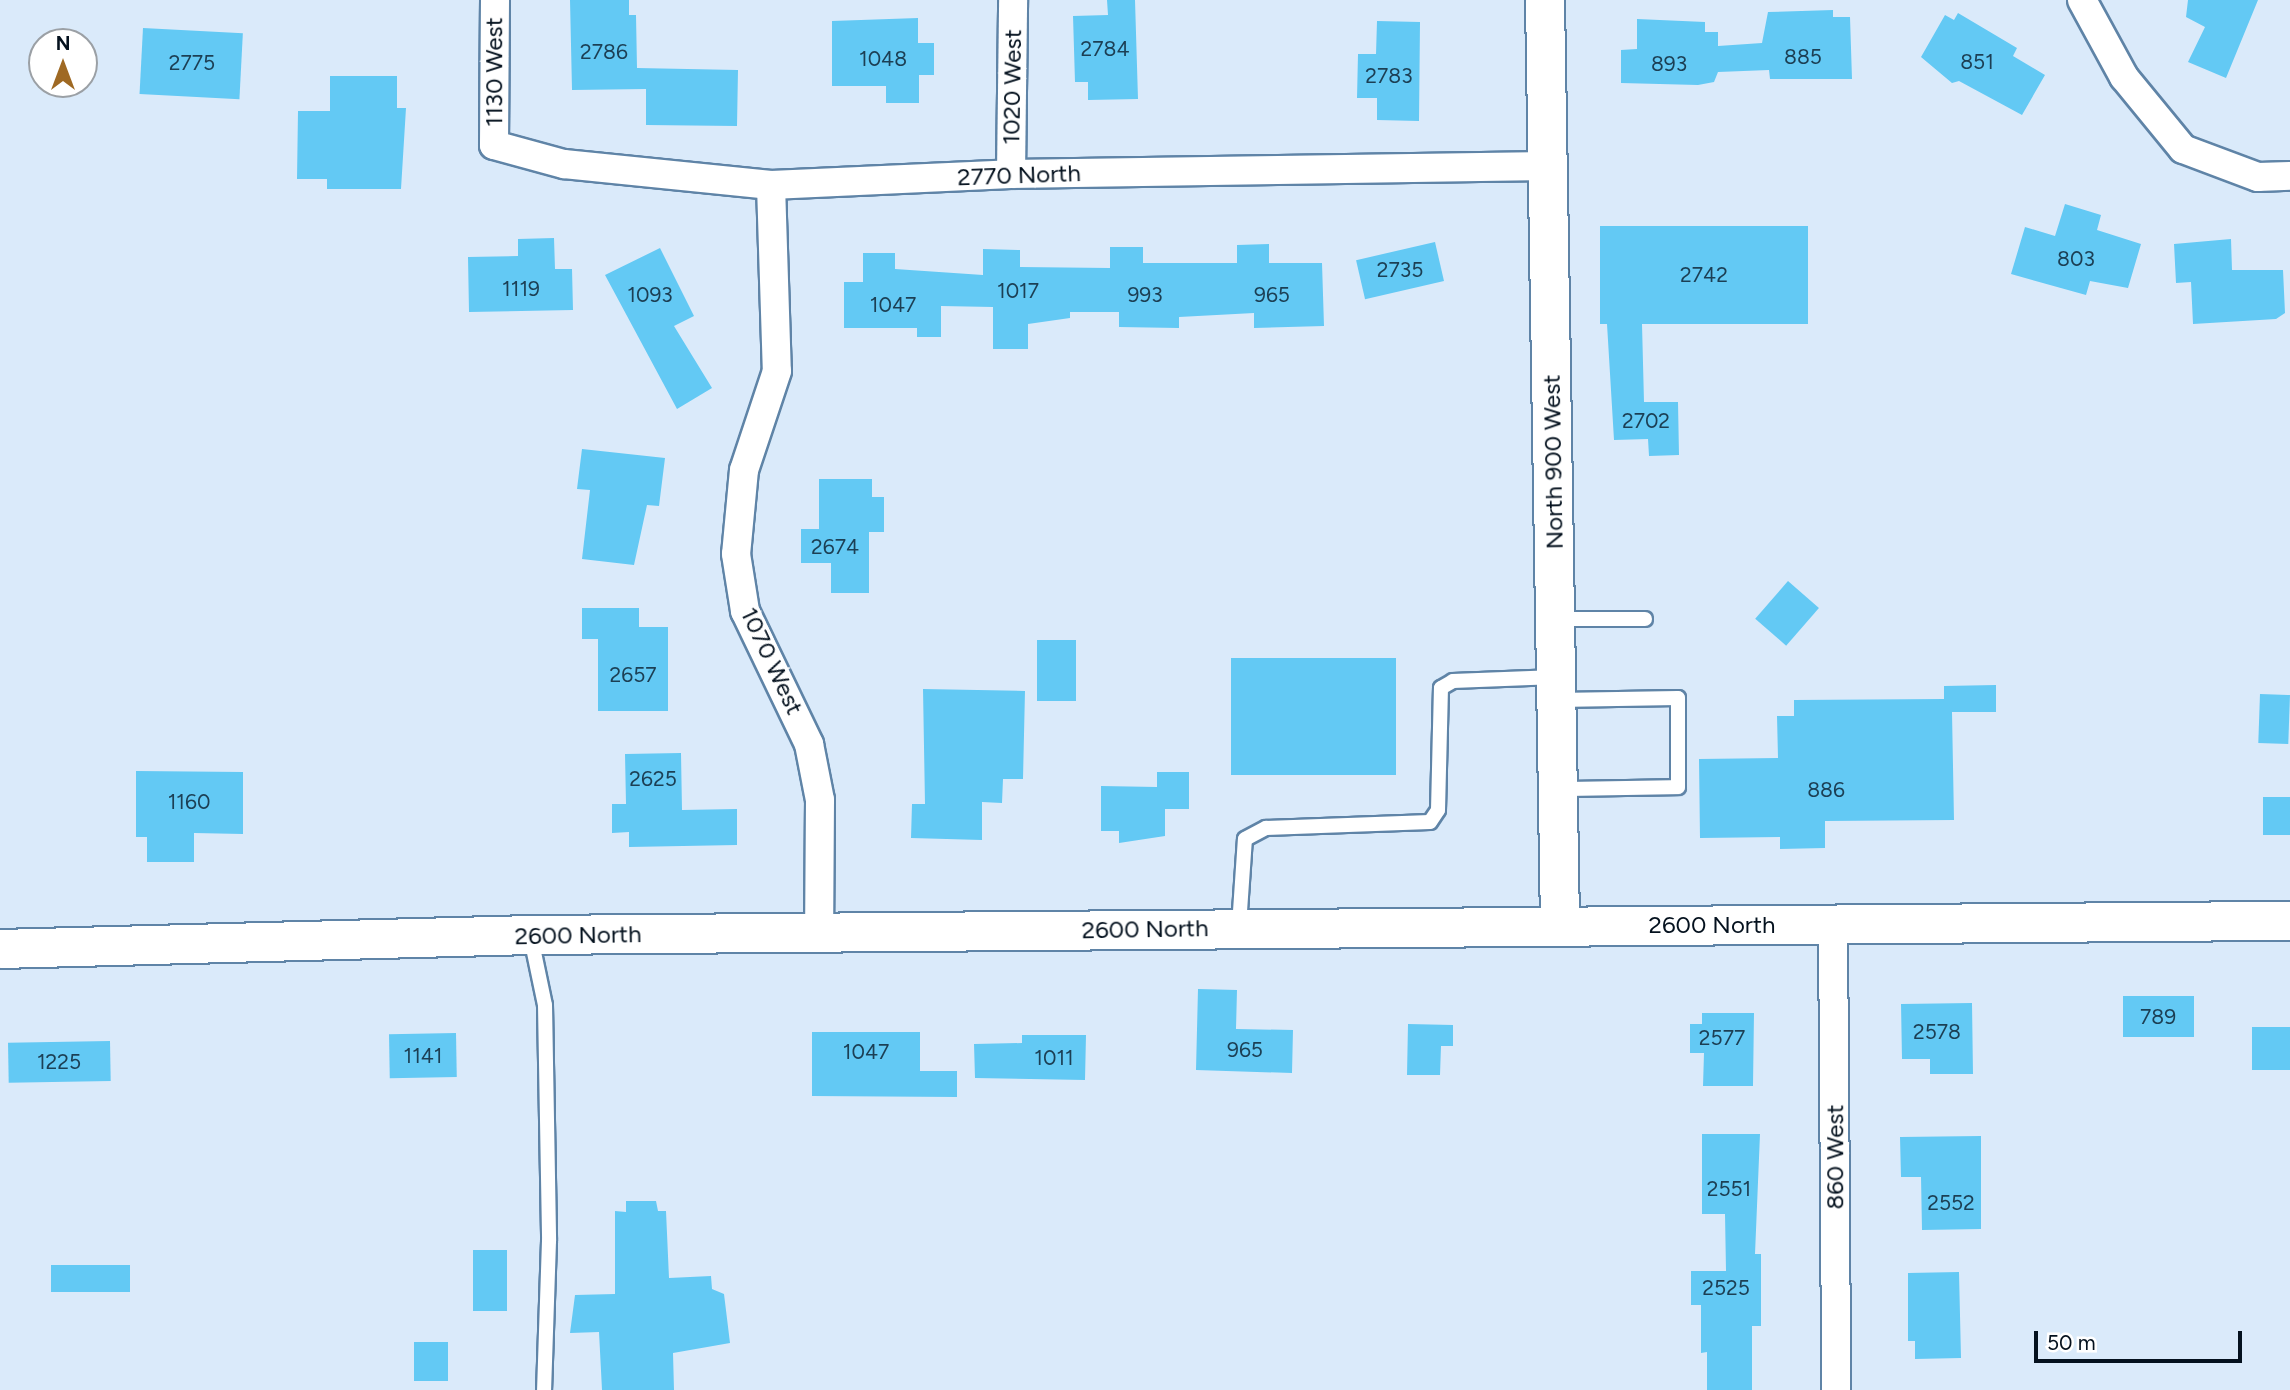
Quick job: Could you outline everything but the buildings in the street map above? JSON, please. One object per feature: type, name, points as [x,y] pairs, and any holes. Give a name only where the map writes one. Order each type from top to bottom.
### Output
[{"type":"street","name":"1130 West","points":[[494,145],[495,0]]},
{"type":"street","name":"1020 West","points":[[1011,174],[1013,0]]},
{"type":"street","name":"North 900 West","points":[[1545,0],[1560,924]]},
{"type":"street","points":[[2082,0],[2124,77],[2183,149],[2258,177],[2290,176]]},
{"type":"street","name":"2770 North","points":[[494,145],[564,164],[771,184],[1011,174],[1548,166]]},
{"type":"street","name":"1070 West","points":[[771,184],[777,371],[744,470],[736,554],[745,611],[809,744],[820,800],[819,932]]},
{"type":"street","name":"2600 North","points":[[0,949],[819,932],[1560,924],[1833,925],[2290,921]]},
{"type":"street","name":"860 West","points":[[1833,925],[1836,1390]]},
{"type":"lane","points":[[1555,619],[1645,619]]},
{"type":"lane","points":[[1239,928],[1245,839],[1266,828],[1430,822],[1438,810],[1441,688],[1453,681],[1678,698],[1678,787],[1558,789]]},
{"type":"lane","points":[[530,936],[545,1005],[550,1241],[544,1390]]}]
